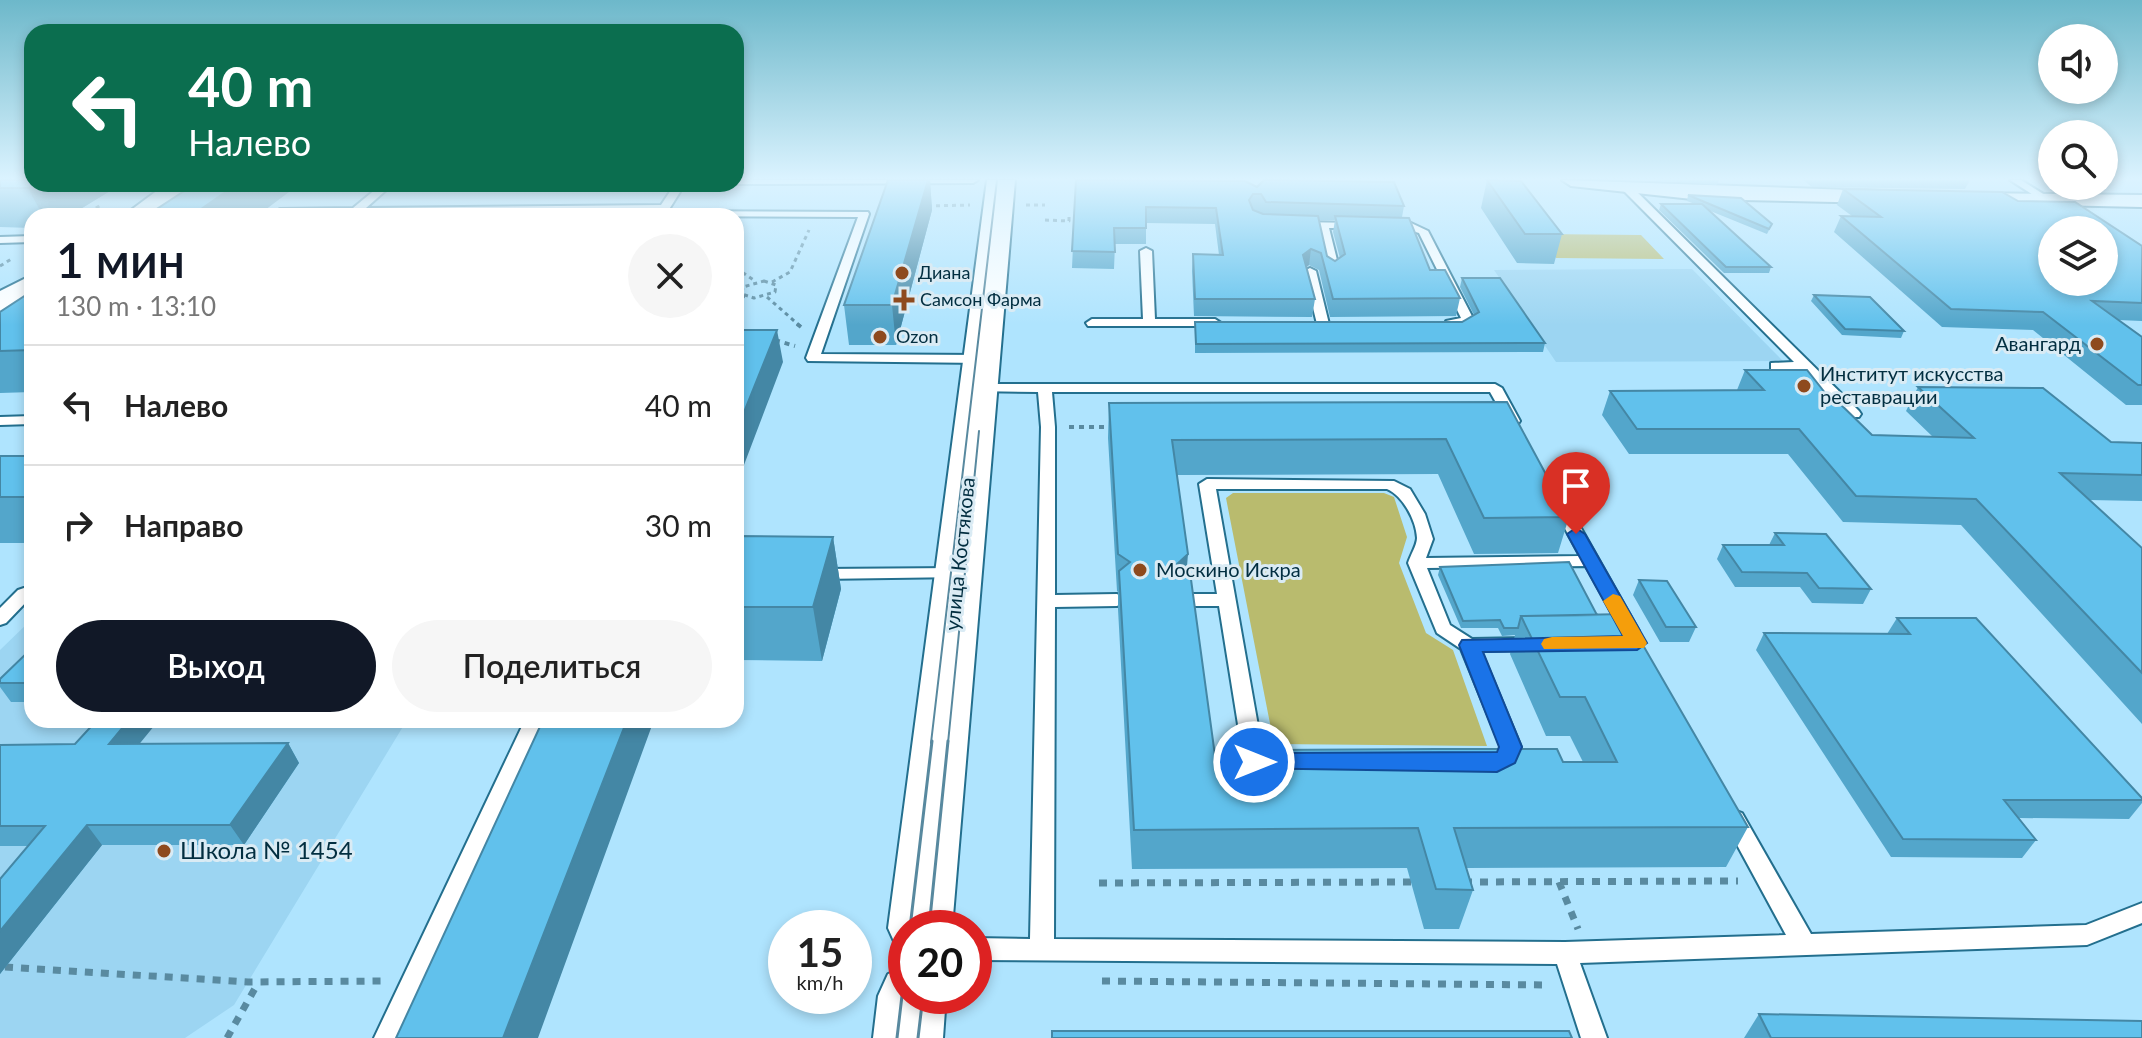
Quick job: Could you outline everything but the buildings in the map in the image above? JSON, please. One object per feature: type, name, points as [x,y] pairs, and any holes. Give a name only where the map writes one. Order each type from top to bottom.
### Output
[{"type":"street","name":"улица Костякова","points":[[922,910],[996,228]]},
{"type":"street","points":[[0,305],[24,290]]},
{"type":"street","points":[[908,1038],[910,1014]]},
{"type":"lane","points":[[859,228],[813,358],[980,374],[1045,388],[1495,388],[1524,439]]},
{"type":"lane","points":[[1324,228],[1334,272]]},
{"type":"lane","points":[[1417,228],[1423,231],[1468,320],[1460,324],[1429,324]]},
{"type":"lane","points":[[1668,228],[1854,414],[1823,414]]},
{"type":"lane","points":[[0,240],[24,239]]},
{"type":"lane","points":[[1146,251],[1149,323]]},
{"type":"lane","points":[[1310,271],[1323,324]]},
{"type":"lane","points":[[1092,323],[1228,323]]},
{"type":"lane","points":[[1307,324],[1338,324]]},
{"type":"lane","points":[[1776,366],[1806,366]]},
{"type":"lane","points":[[1042,949],[1048,427],[1045,388]]},
{"type":"lane","points":[[0,421],[24,420]]},
{"type":"lane","points":[[1546,480],[1637,643],[1622,643]]},
{"type":"lane","points":[[1299,762],[1254,762],[1207,484],[1389,484],[1402,487],[1408,494],[1425,539],[1416,563],[1443,629],[1469,645],[1546,644]]},
{"type":"lane","points":[[1416,563],[1591,561]]},
{"type":"lane","points":[[797,574],[958,573]]},
{"type":"lane","points":[[0,619],[24,594]]},
{"type":"lane","points":[[1046,601],[1117,600]]},
{"type":"lane","points":[[1186,600],[1227,600]]},
{"type":"lane","points":[[1469,645],[1511,747],[1507,757],[1497,763],[1482,763]]},
{"type":"lane","points":[[387,1038],[531,728]]},
{"type":"lane","points":[[1722,797],[1804,944]]},
{"type":"lane","points":[[992,949],[1576,952],[2087,935],[2142,913]]},
{"type":"lane","points":[[1576,952],[1575,985],[1594,1038]]},
{"type":"path","points":[[771,283],[790,272],[810,228]]},
{"type":"path","points":[[744,274],[756,282]]},
{"type":"path","points":[[744,287],[756,282],[771,283],[778,288],[766,296],[744,296]]},
{"type":"path","points":[[766,296],[817,341]]},
{"type":"path","points":[[762,339],[788,341],[813,358]]},
{"type":"path","points":[[1048,427],[1113,427]]},
{"type":"path","points":[[1227,869],[1229,883]]},
{"type":"path","points":[[1449,882],[1769,880]]},
{"type":"path","points":[[1099,883],[1417,882]]},
{"type":"path","points":[[1559,882],[1576,952]]},
{"type":"path","points":[[5,967],[258,983],[414,981]]},
{"type":"path","points":[[1102,981],[1575,985]]},
{"type":"path","points":[[227,1038],[258,983]]},
{"type":"shaded area","points":[[1692,269],[1783,361],[1556,362],[1494,270]]},
{"type":"shaded area","name":"Школа № 1454","points":[[24,627],[24,728],[402,728],[234,1005],[185,1038],[0,1038],[0,650]]},
{"type":"green space","points":[[1538,234],[1641,235],[1664,259],[1556,258]]},
{"type":"green space","points":[[1233,493],[1384,493],[1394,497],[1407,537],[1399,563],[1426,633],[1453,650],[1487,746],[1274,744],[1226,498]]},
{"type":"tram line","points":[[931,743],[991,228]]},
{"type":"tram line","points":[[948,743],[979,431]]},
{"type":"tram line","points":[[912,910],[932,741]]},
{"type":"tram line","points":[[931,910],[948,741]]},
{"type":"tram line","points":[[897,1038],[900,1014]]},
{"type":"tram line","points":[[918,1038],[921,1014]]},
{"type":"slow traffic","points":[[1552,644],[1637,643],[1613,601]]},
{"type":"place","name":"Диана","points":[[902,273]]},
{"type":"place","name":"Самсон Фарма","points":[[904,300]]},
{"type":"place","name":"Ozon","points":[[880,337]]},
{"type":"place","name":"Авангард","points":[[2097,344]]},
{"type":"place","name":"Институт искусства реставрации","points":[[1804,386]]},
{"type":"place","name":"Москино Искра","points":[[1140,570]]},
{"type":"place","name":"Школа № 1454","points":[[164,851]]},
{"type":"route","points":[[1254,762],[1497,763],[1507,757],[1511,747],[1469,645],[1637,643],[1576,534]]}]
